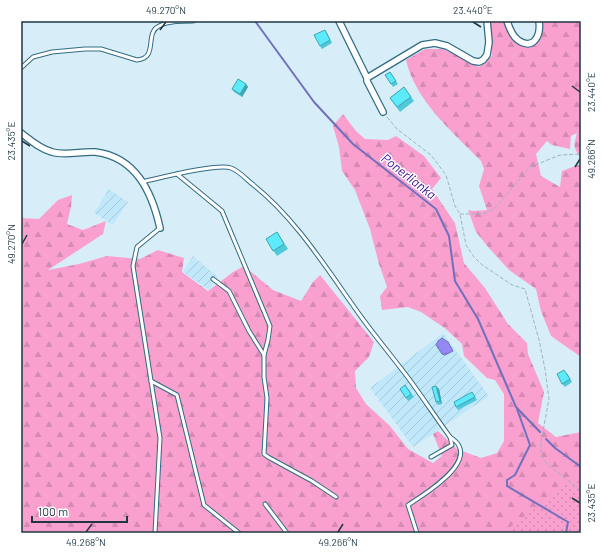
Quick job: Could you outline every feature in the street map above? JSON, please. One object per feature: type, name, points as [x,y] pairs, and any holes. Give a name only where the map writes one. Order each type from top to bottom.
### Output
[{"type":"street","points":[[339,21],[383,112]]},
{"type":"street","points":[[367,78],[422,45],[435,43],[447,46],[473,61],[478,62],[483,60],[487,55],[489,42],[487,21]]},
{"type":"street","points":[[507,21],[513,35],[518,40],[525,43],[532,42],[538,38],[540,29],[539,21]]},
{"type":"street","points":[[21,133],[41,148],[52,152],[95,152],[110,155],[121,161],[133,170],[142,182],[150,196],[160,228]]},
{"type":"lane","points":[[21,68],[33,57],[52,52],[85,49],[101,49],[137,60],[143,59],[147,56],[151,48],[152,35],[158,26],[174,22],[193,21]]},
{"type":"lane","points":[[142,182],[211,168],[230,168],[261,190],[280,210],[327,268],[362,318],[412,382],[450,437],[459,445],[461,454],[458,463],[437,486],[408,505],[417,533]]},
{"type":"lane","points":[[177,174],[222,211],[270,326],[264,355],[264,376],[267,398],[264,454],[336,496]]},
{"type":"lane","points":[[155,533],[160,438],[133,266],[137,248],[160,228]]},
{"type":"lane","points":[[213,279],[229,291],[249,331],[264,355]]},
{"type":"lane","points":[[151,381],[177,395],[204,506],[239,533]]},
{"type":"lane","points":[[431,456],[452,445],[450,437]]},
{"type":"lane","points":[[265,504],[287,533]]},
{"type":"path","points":[[383,112],[398,129],[431,155],[446,175],[454,206],[460,214],[466,245],[474,257],[481,264],[512,285],[525,289],[539,340],[549,399],[540,442],[541,453],[546,463],[581,491]]},
{"type":"path","points":[[460,214],[484,214],[494,210],[530,167],[560,155],[581,154]]},
{"type":"shaded area","points":[[109,189],[128,202],[113,225],[94,213]]},
{"type":"shaded area","points":[[193,256],[218,277],[209,290],[183,272]]},
{"type":"shaded area","points":[[443,333],[489,396],[413,447],[370,388]]},
{"type":"green space","points":[[490,21],[505,21],[513,40],[526,47],[536,42],[542,30],[540,21],[581,21],[581,158],[574,146],[577,133],[571,136],[570,149],[552,145],[547,141],[536,154],[541,176],[560,187],[562,171],[581,164],[581,357],[551,336],[541,311],[536,289],[509,270],[476,232],[468,210],[487,210],[479,186],[484,169],[481,161],[447,127],[426,103],[411,75],[406,60],[425,49],[443,49],[479,67],[492,56]]},
{"type":"green space","points":[[343,114],[356,131],[365,139],[388,140],[396,136],[424,156],[441,178],[432,189],[455,223],[464,263],[485,288],[508,324],[527,343],[528,354],[544,392],[538,423],[556,437],[581,432],[581,533],[21,533],[21,218],[39,219],[58,200],[72,195],[67,224],[83,230],[106,221],[103,234],[48,270],[79,264],[107,256],[140,259],[158,250],[184,258],[182,272],[208,291],[233,272],[244,266],[273,290],[301,301],[313,282],[320,275],[374,342],[369,357],[355,371],[356,388],[366,404],[390,426],[408,449],[433,463],[442,456],[433,434],[438,431],[457,449],[481,458],[497,453],[504,441],[504,394],[495,380],[487,378],[464,356],[462,344],[446,329],[421,312],[408,307],[382,310],[380,296],[387,287],[379,264],[370,229],[355,190],[342,171],[339,147],[333,126]]},
{"type":"green space","points":[[581,474],[581,533],[511,533],[510,527]]},
{"type":"water","points":[[442,338],[448,342],[453,351],[445,355],[442,354],[436,345]]},
{"type":"building","points":[[325,30],[330,40],[320,46],[314,35]]},
{"type":"building","points":[[390,72],[396,81],[391,84],[385,75]]},
{"type":"building","points":[[238,79],[246,84],[240,94],[232,89]]},
{"type":"building","points":[[404,87],[411,97],[397,107],[390,98]]},
{"type":"building","points":[[277,232],[284,244],[273,251],[266,239]]},
{"type":"building","points":[[564,370],[570,379],[562,384],[557,374]]},
{"type":"building","points":[[405,385],[411,394],[406,398],[400,389]]},
{"type":"building","points":[[436,386],[440,401],[436,402],[432,387]]},
{"type":"building","points":[[472,392],[475,397],[456,407],[454,402]]},
{"type":"waterway","name":"Ponerlianka","points":[[255,21],[314,102],[353,144],[436,209],[449,236],[455,281],[478,319],[516,407],[540,432]]},
{"type":"waterway","points":[[517,409],[530,445],[515,475],[507,480],[507,486],[568,522],[566,533]]},
{"type":"waterway","name":"Ponerlianka","points":[[546,439],[555,448],[581,467]]}]
